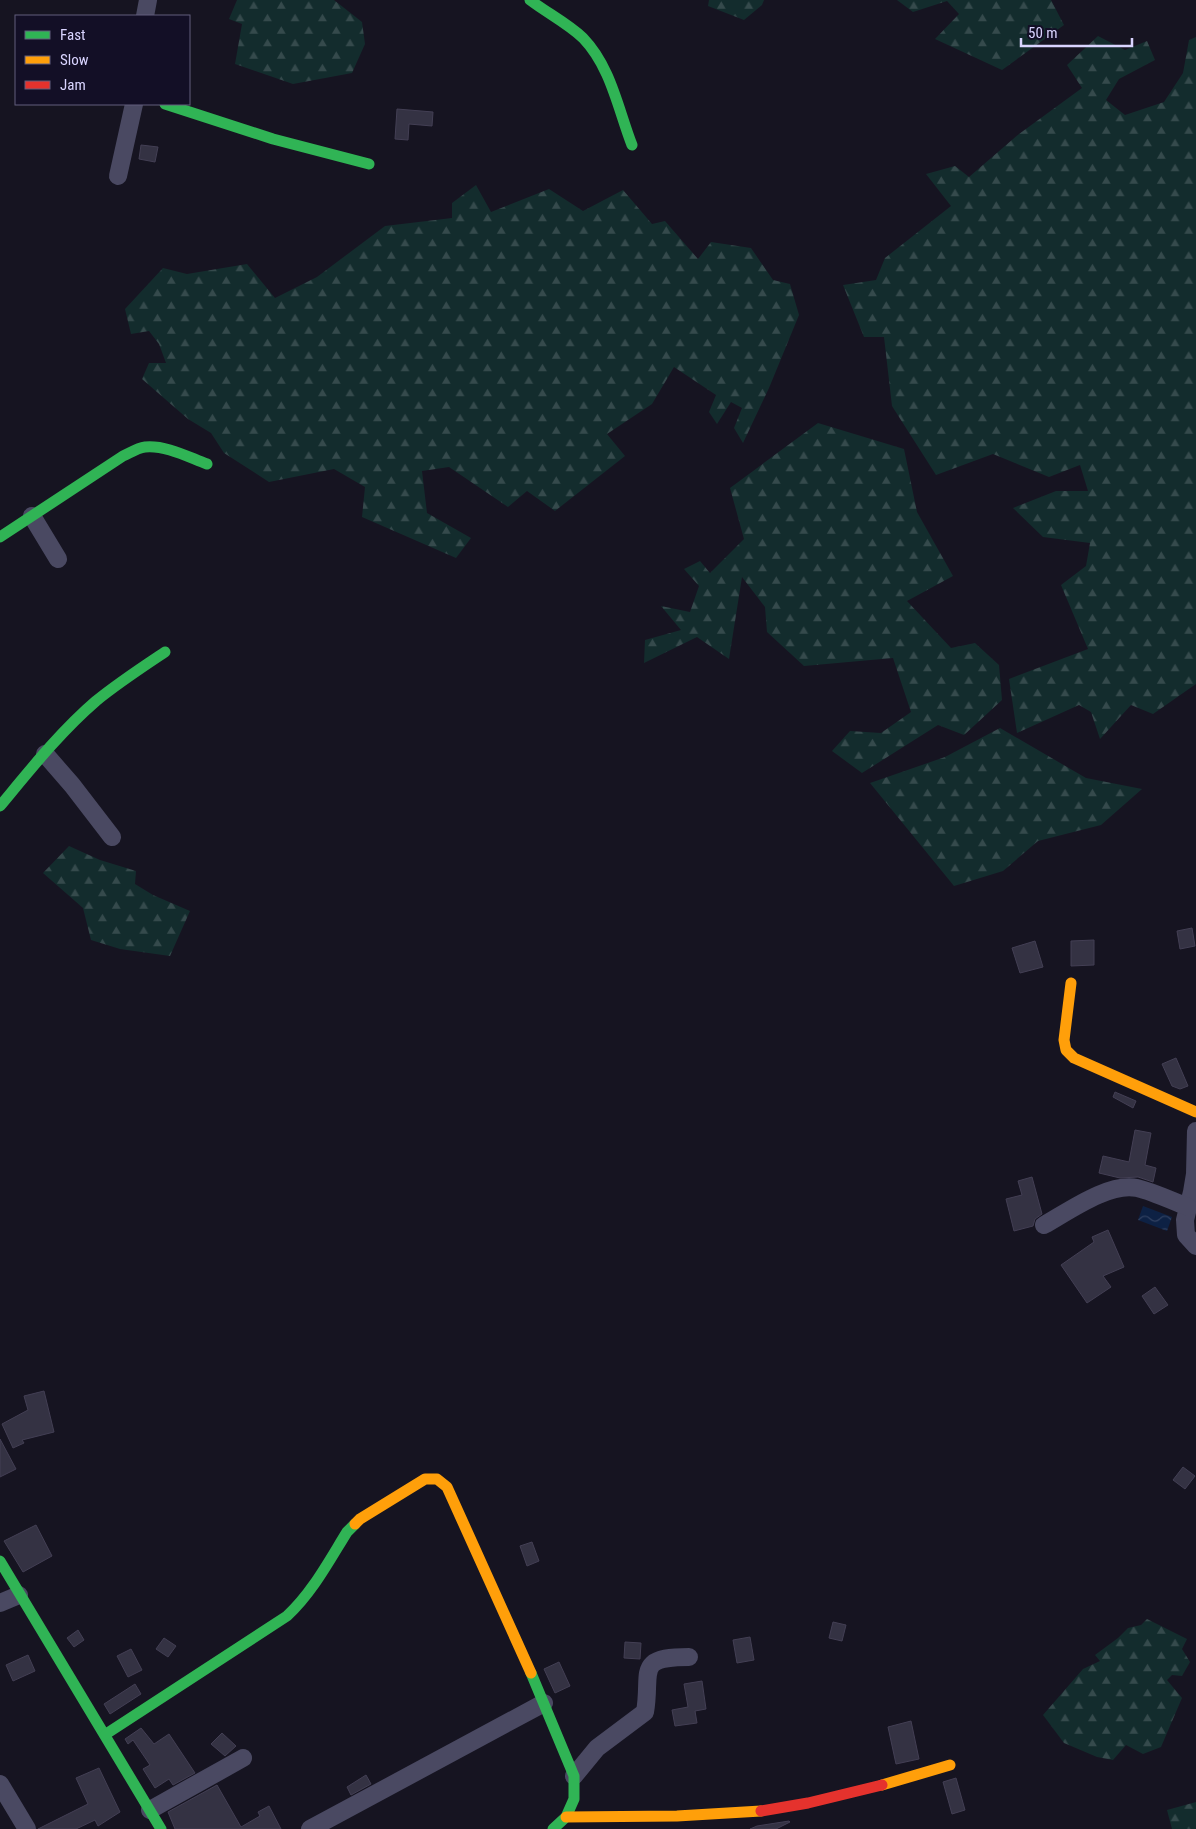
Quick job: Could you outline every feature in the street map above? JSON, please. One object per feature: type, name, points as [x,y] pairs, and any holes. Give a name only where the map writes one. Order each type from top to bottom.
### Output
[{"type":"street","points":[[145,15],[148,0]]},
{"type":"street","points":[[530,0],[589,44],[603,65],[632,145]]},
{"type":"street","points":[[118,176],[134,105]]},
{"type":"street","points":[[168,105],[273,139],[370,164]]},
{"type":"street","points":[[0,537],[123,456],[139,449],[148,447],[164,450],[207,464]]},
{"type":"street","points":[[32,516],[58,559]]},
{"type":"street","points":[[0,806],[80,717],[110,689],[164,652]]},
{"type":"street","points":[[45,754],[72,785],[112,837]]},
{"type":"street","points":[[1072,983],[1064,1040],[1066,1050],[1074,1058],[1196,1112]]},
{"type":"street","points":[[1196,1131],[1194,1174],[1185,1220],[1186,1236],[1196,1246]]},
{"type":"street","points":[[1044,1225],[1094,1196],[1113,1189],[1126,1187],[1144,1190],[1188,1207]]},
{"type":"street","points":[[106,1734],[287,1616],[300,1604],[347,1532],[360,1519],[425,1479],[437,1479],[447,1487],[453,1499],[544,1703],[574,1776],[574,1799],[566,1817],[553,1829]]},
{"type":"street","points":[[0,1561],[19,1595],[106,1734],[161,1829]]},
{"type":"street","points":[[0,1603],[19,1595]]},
{"type":"street","points":[[574,1776],[596,1748],[645,1712],[647,1699],[646,1675],[651,1664],[665,1658],[689,1657]]},
{"type":"street","points":[[310,1829],[544,1703]]},
{"type":"street","points":[[150,1810],[244,1758]]},
{"type":"street","points":[[566,1817],[687,1818],[787,1807],[842,1795],[950,1765]]},
{"type":"street","points":[[0,1784],[27,1829]]},
{"type":"green space","points":[[237,0],[334,0],[362,22],[365,44],[352,73],[293,84],[235,64],[242,24],[229,19]]},
{"type":"green space","points":[[709,0],[764,0],[762,5],[744,20],[708,6]]},
{"type":"green space","points":[[897,0],[1051,0],[1064,25],[1002,70],[935,39],[959,14],[947,1],[913,12]]},
{"type":"green space","points":[[1098,36],[1125,50],[1147,41],[1155,60],[1119,79],[1106,100],[1125,115],[1164,102],[1183,73],[1189,40],[1196,37],[1196,684],[1153,714],[1131,705],[1100,739],[1091,712],[1079,705],[1017,733],[1009,679],[1088,649],[1061,585],[1086,566],[1090,543],[1043,537],[1013,508],[1056,491],[1088,491],[1080,465],[1049,477],[993,454],[936,475],[892,406],[884,337],[864,337],[843,285],[876,280],[885,258],[951,206],[926,174],[955,166],[969,177],[1019,134],[1082,88],[1067,65]]},
{"type":"green space","points":[[476,185],[491,212],[549,189],[583,211],[623,190],[652,224],[665,221],[698,259],[711,242],[751,248],[773,280],[790,284],[799,315],[769,388],[743,443],[734,428],[742,408],[731,402],[717,424],[709,412],[716,395],[674,367],[652,404],[607,434],[625,456],[555,511],[527,491],[508,507],[449,467],[422,471],[427,513],[471,538],[456,558],[362,517],[365,487],[334,469],[269,482],[224,453],[211,433],[188,419],[142,379],[149,363],[166,363],[159,344],[149,331],[131,334],[125,309],[163,268],[187,274],[247,264],[275,298],[317,277],[385,226],[452,218],[452,203]]},
{"type":"green space","points":[[818,423],[904,449],[917,512],[953,576],[907,601],[951,648],[975,643],[999,665],[1002,700],[964,735],[938,725],[862,773],[832,751],[850,731],[881,733],[911,712],[893,658],[804,666],[767,632],[765,607],[742,577],[729,659],[697,637],[644,663],[645,640],[681,630],[661,606],[690,612],[699,586],[684,569],[700,561],[710,573],[744,539],[730,488]]},
{"type":"green space","points":[[1000,728],[1086,778],[1142,789],[1101,825],[1038,841],[1003,871],[954,886],[870,783],[945,757]]},
{"type":"green space","points":[[69,846],[100,860],[136,871],[135,884],[153,895],[190,911],[170,956],[120,949],[91,940],[83,908],[43,873]]},
{"type":"green space","points":[[1147,1619],[1187,1639],[1182,1649],[1190,1662],[1182,1676],[1172,1675],[1167,1680],[1182,1698],[1161,1747],[1143,1754],[1126,1745],[1113,1760],[1097,1757],[1064,1743],[1043,1715],[1083,1669],[1100,1661],[1095,1655],[1128,1628],[1141,1625]]},
{"type":"green space","points":[[1196,1802],[1196,1829],[1172,1829],[1167,1810]]},
{"type":"water","points":[[1143,1206],[1172,1217],[1167,1231],[1138,1220]]},
{"type":"building","points":[[397,109],[433,112],[432,126],[409,124],[408,140],[395,139]]},
{"type":"building","points":[[141,145],[158,147],[155,162],[139,159]]},
{"type":"building","points":[[1192,928],[1195,946],[1180,949],[1177,931]]},
{"type":"building","points":[[1094,940],[1094,965],[1071,966],[1071,941]]},
{"type":"building","points":[[1035,941],[1043,967],[1020,973],[1012,948]]},
{"type":"building","points":[[1176,1058],[1188,1086],[1180,1089],[1172,1086],[1162,1064]]},
{"type":"building","points":[[1115,1092],[1136,1101],[1133,1108],[1113,1097]]},
{"type":"building","points":[[1135,1130],[1151,1133],[1145,1165],[1156,1168],[1153,1182],[1138,1177],[1120,1178],[1099,1173],[1103,1156],[1129,1162]]},
{"type":"building","points":[[1032,1177],[1042,1214],[1035,1219],[1033,1226],[1014,1231],[1006,1199],[1022,1195],[1018,1181]]},
{"type":"building","points":[[1108,1230],[1124,1267],[1103,1276],[1111,1287],[1087,1303],[1061,1265],[1094,1242],[1092,1237]]},
{"type":"building","points":[[1155,1287],[1168,1305],[1154,1314],[1142,1296]]},
{"type":"building","points":[[44,1391],[54,1432],[22,1440],[24,1443],[13,1448],[2,1424],[28,1410],[24,1396]]},
{"type":"building","points":[[0,1439],[16,1469],[0,1477]]},
{"type":"building","points":[[1183,1467],[1195,1476],[1185,1489],[1173,1480]]},
{"type":"building","points":[[36,1525],[52,1556],[23,1572],[4,1541]]},
{"type":"building","points":[[532,1542],[539,1561],[527,1566],[520,1546]]},
{"type":"building","points":[[833,1622],[846,1625],[842,1641],[829,1638]]},
{"type":"building","points":[[78,1630],[84,1640],[74,1647],[67,1638]]},
{"type":"building","points":[[750,1637],[754,1660],[737,1663],[733,1640]]},
{"type":"building","points":[[164,1638],[176,1646],[168,1657],[156,1649]]},
{"type":"building","points":[[625,1642],[641,1643],[640,1659],[624,1658]]},
{"type":"building","points":[[131,1649],[142,1670],[128,1677],[117,1656]]},
{"type":"building","points":[[28,1655],[35,1671],[13,1681],[6,1665]]},
{"type":"building","points":[[559,1662],[570,1686],[555,1693],[544,1669]]},
{"type":"building","points":[[702,1681],[706,1709],[695,1711],[697,1723],[675,1726],[672,1710],[688,1707],[684,1684]]},
{"type":"building","points":[[135,1684],[141,1694],[110,1714],[104,1704]]},
{"type":"building","points":[[911,1721],[919,1759],[896,1764],[888,1727]]},
{"type":"building","points":[[141,1728],[154,1744],[169,1734],[195,1773],[173,1785],[169,1779],[155,1788],[143,1769],[150,1765],[133,1740],[128,1744],[125,1739]]},
{"type":"building","points":[[222,1733],[236,1746],[225,1756],[211,1744]]},
{"type":"building","points":[[99,1768],[120,1812],[98,1826],[95,1820],[76,1829],[38,1829],[88,1804],[76,1778]]},
{"type":"building","points":[[366,1775],[371,1784],[351,1795],[347,1787]]},
{"type":"building","points":[[956,1778],[965,1810],[952,1814],[943,1782]]},
{"type":"building","points":[[217,1785],[241,1827],[260,1816],[258,1812],[269,1806],[281,1829],[175,1829],[168,1812]]},
{"type":"building","points":[[789,1821],[776,1829],[750,1829],[757,1826]]},
{"type":"traffic: fast","points":[[530,0],[577,33],[593,49],[613,89],[632,145]]},
{"type":"traffic: fast","points":[[168,105],[273,139],[369,164]]},
{"type":"traffic: fast","points":[[0,537],[123,456],[139,448],[161,448],[207,464]]},
{"type":"traffic: fast","points":[[0,806],[70,725],[96,701],[165,652]]},
{"type":"traffic: fast","points":[[106,1734],[287,1616],[312,1587],[347,1532],[355,1524]]},
{"type":"traffic: fast","points":[[0,1561],[161,1829]]},
{"type":"traffic: fast","points":[[531,1673],[574,1776],[574,1799],[566,1817],[553,1829]]},
{"type":"traffic: slow","points":[[1071,983],[1064,1040],[1066,1050],[1074,1058],[1196,1112]]},
{"type":"traffic: slow","points":[[355,1524],[360,1519],[425,1479],[437,1479],[447,1487],[531,1673]]},
{"type":"traffic: slow","points":[[882,1785],[950,1765]]},
{"type":"traffic: slow","points":[[566,1817],[677,1816],[761,1811]]},
{"type":"traffic: jam","points":[[761,1811],[808,1803],[882,1785]]}]
